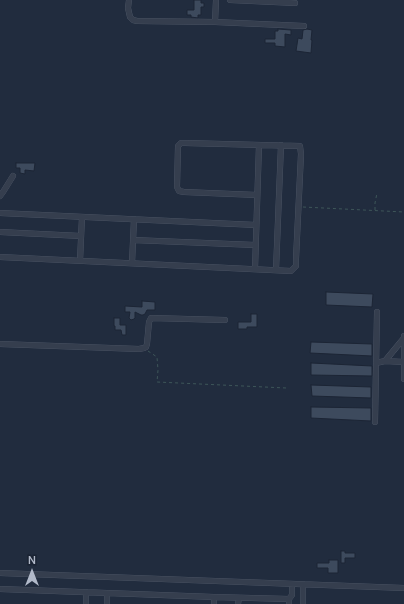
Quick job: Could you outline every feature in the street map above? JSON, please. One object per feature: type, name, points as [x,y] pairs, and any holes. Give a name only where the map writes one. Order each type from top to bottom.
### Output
[{"type":"street","points":[[129,0],[128,8],[130,18],[137,21],[215,22],[304,26]]},
{"type":"street","points":[[215,22],[216,0]]},
{"type":"street","points":[[230,0],[294,3]]},
{"type":"street","points":[[0,258],[291,271],[296,266],[301,154],[300,146],[181,143],[178,146],[178,191],[257,195]]},
{"type":"street","points":[[254,269],[259,145]]},
{"type":"street","points":[[276,270],[281,145]]},
{"type":"street","points":[[0,196],[13,176]]},
{"type":"street","points":[[0,213],[256,225]]},
{"type":"street","points":[[80,261],[82,217]]},
{"type":"street","points":[[132,263],[134,219]]},
{"type":"street","points":[[0,232],[81,236]]},
{"type":"street","points":[[133,240],[255,245]]},
{"type":"street","points":[[375,422],[378,312]]},
{"type":"street","points":[[0,344],[142,349],[146,347],[147,344],[149,322],[152,318],[225,320]]},
{"type":"street","points":[[385,361],[404,337]]},
{"type":"street","points":[[404,337],[404,379]]},
{"type":"street","points":[[376,363],[385,361],[404,362]]},
{"type":"street","points":[[0,573],[404,588]]},
{"type":"street","points":[[303,584],[303,604]]},
{"type":"street","points":[[0,589],[214,597],[239,601],[289,601],[292,595],[292,588]]},
{"type":"street","points":[[86,592],[86,604]]},
{"type":"street","points":[[107,594],[107,604]]},
{"type":"street","points":[[214,597],[214,604]]},
{"type":"path","points":[[375,210],[377,193]]},
{"type":"path","points":[[299,207],[404,212]]},
{"type":"path","points":[[142,349],[158,356],[157,382],[286,388]]},
{"type":"building","points":[[194,0],[201,0],[201,3],[204,3],[204,7],[201,7],[201,15],[198,15],[198,18],[187,15],[187,10],[194,10]]},
{"type":"building","points":[[278,29],[291,30],[291,35],[285,34],[285,47],[275,46],[275,43],[265,43],[265,39],[275,39],[275,31],[278,31]]},
{"type":"building","points":[[303,30],[312,30],[311,53],[296,51],[298,38],[302,39]]},
{"type":"building","points":[[16,163],[35,163],[34,171],[25,170],[25,174],[20,173],[20,168],[16,168]]},
{"type":"building","points":[[326,292],[373,294],[372,307],[326,305]]},
{"type":"building","points":[[142,301],[155,302],[155,310],[147,310],[143,315],[135,312],[135,318],[131,320],[129,318],[130,312],[125,312],[125,306],[142,307]]},
{"type":"building","points":[[251,314],[257,314],[257,327],[238,329],[238,322],[251,322]]},
{"type":"building","points":[[114,318],[120,318],[120,325],[126,325],[126,335],[122,335],[121,330],[115,330]]},
{"type":"building","points":[[311,342],[372,344],[372,356],[310,353]]},
{"type":"building","points":[[311,363],[372,366],[372,376],[311,375]]},
{"type":"building","points":[[311,385],[371,387],[371,398],[312,396]]},
{"type":"building","points":[[311,407],[371,408],[371,421],[311,418]]},
{"type":"building","points":[[341,551],[345,551],[345,553],[355,553],[355,558],[345,558],[345,563],[341,563]]},
{"type":"building","points":[[329,560],[338,560],[338,573],[328,573],[328,568],[317,568],[317,563],[329,563]]}]
